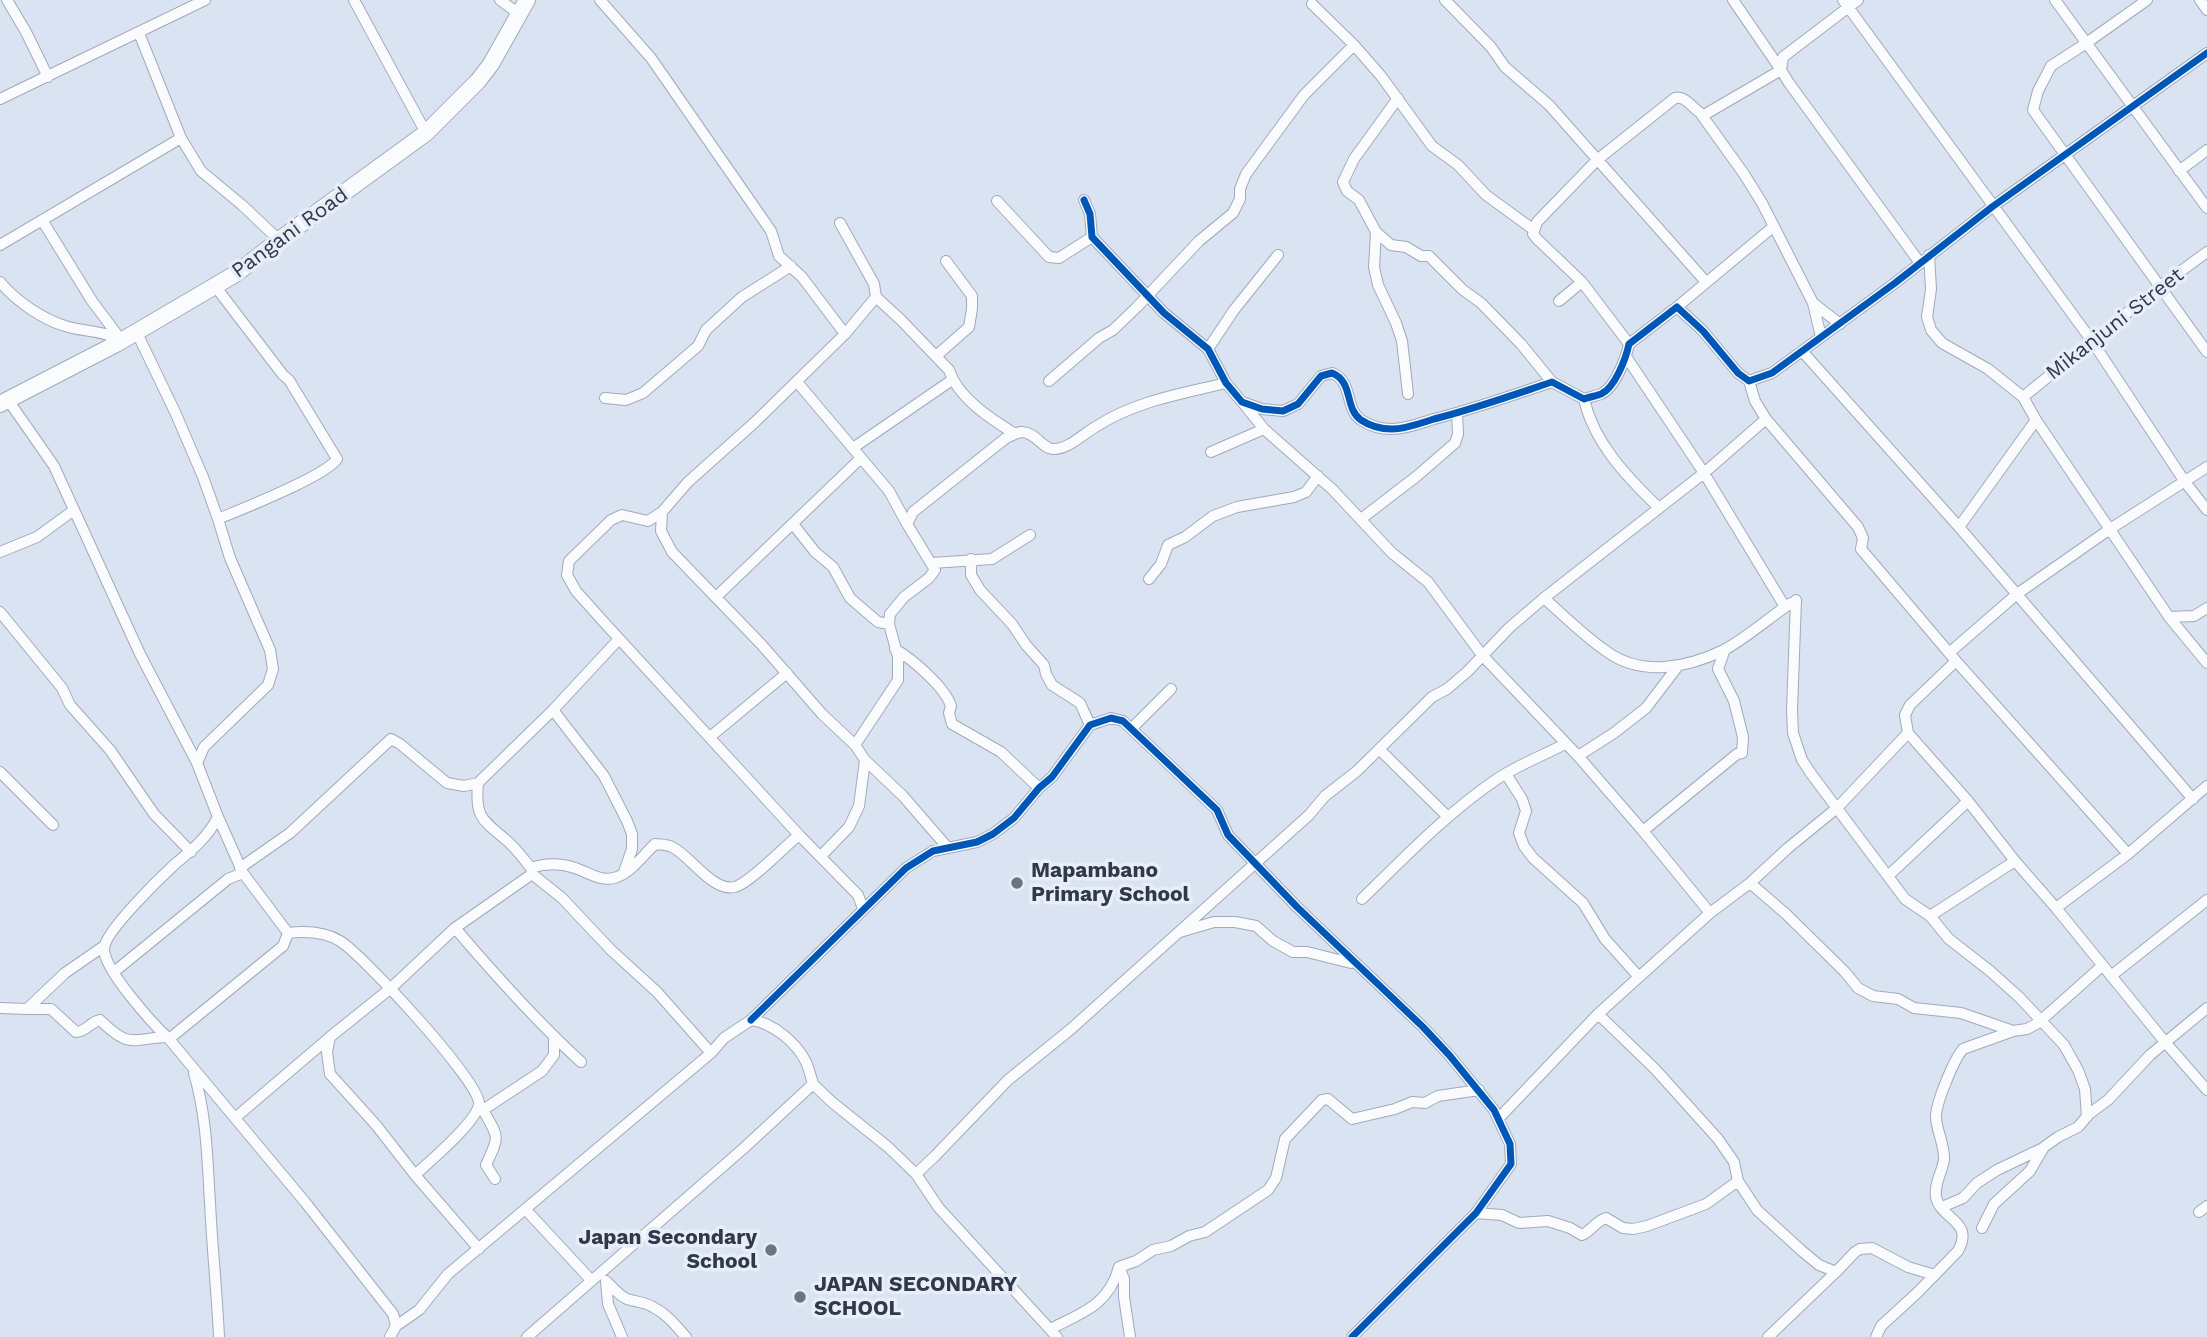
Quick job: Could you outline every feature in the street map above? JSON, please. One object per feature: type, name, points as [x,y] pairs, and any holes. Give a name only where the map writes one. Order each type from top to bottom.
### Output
[{"type":"main road","name":"Pangani Road","points":[[4,402],[129,337],[237,273],[426,133],[478,81],[491,64],[523,7]]},
{"type":"street","points":[[7,0],[48,77]]},
{"type":"street","points":[[0,99],[205,0]]},
{"type":"street","points":[[354,0],[426,133]]},
{"type":"street","points":[[500,0],[523,7]]},
{"type":"street","points":[[600,0],[651,58],[771,231],[779,256],[802,277],[845,334]]},
{"type":"street","points":[[1445,0],[1492,47],[1505,67],[1549,105],[1706,282]]},
{"type":"street","points":[[1733,0],[1789,83],[1920,263]]},
{"type":"street","points":[[1781,70],[1783,57],[1845,4],[1858,0]]},
{"type":"street","points":[[2054,0],[2207,208]]},
{"type":"street","points":[[2147,0],[2051,66],[2045,74],[2033,107],[2037,117],[2207,352]]},
{"type":"street","points":[[2200,0],[2207,10]]},
{"type":"street","points":[[1312,4],[1354,45],[1398,98],[1432,146],[1458,166],[1486,195],[1534,230]]},
{"type":"street","points":[[1845,4],[2092,341],[2185,482],[2207,510]]},
{"type":"street","points":[[139,33],[181,138],[201,171],[279,240]]},
{"type":"street","points":[[1049,381],[1099,338],[1113,330],[1199,241],[1233,213],[1240,200],[1240,189],[1246,174],[1304,95],[1354,45]]},
{"type":"street","points":[[1749,381],[1773,373],[1992,207],[2207,53]]},
{"type":"street","points":[[1701,114],[1708,113],[1781,70]]},
{"type":"street","points":[[1629,344],[1582,282],[1533,234],[1542,217],[1597,160],[1679,96],[1701,114],[1762,203],[1813,303],[1821,337]]},
{"type":"street","points":[[1398,98],[1354,159],[1343,181],[1347,191],[1359,200],[1376,232],[1391,245],[1406,247],[1421,256],[1429,256],[1513,336],[1552,382],[1584,399],[1603,394],[1626,358],[1629,344],[1773,227]]},
{"type":"street","points":[[0,245],[181,138]]},
{"type":"street","points":[[2179,171],[2207,150]]},
{"type":"street","points":[[1084,200],[1090,214],[1092,237],[1147,296],[1208,349],[1226,383],[1264,429],[1318,476],[1392,553],[1428,582],[1482,655],[1578,756],[1710,913]]},
{"type":"street","points":[[997,201],[1049,257],[1059,258],[1092,237]]},
{"type":"street","points":[[43,220],[92,301],[129,337],[175,412],[218,519],[230,558],[270,650],[273,669],[268,685],[204,747],[197,763]]},
{"type":"street","points":[[839,223],[874,284],[876,298],[936,356],[975,404],[1015,434]]},
{"type":"street","points":[[1376,232],[1374,267],[1378,285],[1402,341],[1408,394]]},
{"type":"street","name":"Mikanjuni Street","points":[[2024,397],[2159,287],[2207,252]]},
{"type":"street","points":[[1930,255],[1931,289],[1927,317],[1931,330],[1942,343],[1988,369],[2024,397],[2036,420],[2169,617],[2207,663]]},
{"type":"street","points":[[1208,349],[1234,310],[1278,256]]},
{"type":"street","points":[[936,356],[969,327],[972,309],[972,296],[946,261]]},
{"type":"street","points":[[605,398],[626,400],[643,393],[698,346],[706,330],[742,297],[791,266]]},
{"type":"street","points":[[0,282],[42,317],[67,327],[129,337]]},
{"type":"street","points":[[1559,301],[1582,282]]},
{"type":"street","points":[[215,286],[289,380],[337,459],[333,465],[314,476],[218,519]]},
{"type":"street","points":[[863,909],[858,895],[799,835],[619,639],[576,591],[567,575],[569,561],[611,520],[622,515],[648,521],[662,512],[688,482],[845,334],[876,298]]},
{"type":"street","points":[[1813,303],[1840,324]]},
{"type":"street","points":[[1677,307],[1703,331],[1738,373],[1749,381],[1755,401],[1766,419],[1858,527],[1863,538],[1861,550],[1952,657],[2128,854]]},
{"type":"street","points":[[1802,351],[1959,527],[2193,799]]},
{"type":"street","points":[[1626,358],[1704,473],[1785,607]]},
{"type":"street","points":[[1242,402],[1262,409],[1291,409],[1321,376],[1332,373],[1339,376],[1348,389],[1355,414],[1362,421],[1381,428],[1395,429],[1457,413],[1552,382]]},
{"type":"street","points":[[853,448],[953,380]]},
{"type":"street","points":[[797,382],[889,491],[935,570],[904,597],[890,614],[888,624],[899,665],[898,680],[855,745]]},
{"type":"street","points":[[907,524],[913,512],[1006,438],[1019,432],[1027,433],[1048,448],[1054,449],[1073,442],[1126,409],[1226,383]]},
{"type":"street","points":[[1584,399],[1593,426],[1619,467],[1658,507]]},
{"type":"street","points":[[4,402],[54,466],[140,654],[197,763],[241,870],[288,933]]},
{"type":"street","points":[[1361,519],[1455,443],[1458,434],[1457,413]]},
{"type":"street","points":[[916,1174],[1008,1080],[1070,1029],[1309,815],[1325,796],[1357,771],[1433,697],[1467,672],[1509,628],[1704,473],[1766,419]]},
{"type":"street","points":[[1959,527],[2036,420]]},
{"type":"street","points":[[1211,452],[1264,429]]},
{"type":"street","points":[[716,597],[861,458]]},
{"type":"street","points":[[2207,467],[2110,528],[2017,594],[1952,657],[1910,705],[1905,715],[1908,733],[1968,801],[2207,1090]]},
{"type":"street","points":[[1149,579],[1161,564],[1168,545],[1185,537],[1213,516],[1237,507],[1294,497],[1306,492],[1318,476]]},
{"type":"street","points":[[0,552],[37,537],[74,510]]},
{"type":"street","points":[[662,512],[661,531],[672,552],[787,673],[822,714],[855,745],[865,760],[903,796],[947,848]]},
{"type":"street","points":[[793,523],[815,552],[833,567],[850,598],[878,622],[888,624]]},
{"type":"street","points":[[932,564],[992,559],[1030,535]]},
{"type":"street","points":[[971,559],[971,575],[980,590],[1012,624],[1044,665],[1052,685],[1080,703],[1090,725]]},
{"type":"street","points":[[1544,598],[1607,653],[1632,664],[1664,668],[1678,666],[1725,649],[1796,600],[1792,709],[1793,733],[1802,760],[1833,810],[1905,899],[1930,916],[1949,939],[1990,971],[2035,1024],[2064,1045],[2085,1089],[2087,1117]]},
{"type":"street","points":[[2169,617],[2194,616],[2207,608]]},
{"type":"street","points":[[0,612],[4,626],[62,688],[70,705],[110,750],[154,814],[191,852]]},
{"type":"street","points":[[114,972],[228,879],[290,833],[391,739],[447,783],[464,786],[478,783],[553,710],[619,639]]},
{"type":"street","points":[[895,649],[910,658],[945,694],[951,706],[949,713],[952,724],[1001,752],[1039,788]]},
{"type":"street","points":[[1643,831],[1737,754],[1742,753],[1743,737],[1734,701],[1718,668],[1725,649]]},
{"type":"street","points":[[1578,756],[1646,708],[1678,666]]},
{"type":"street","points":[[710,737],[787,673]]},
{"type":"street","points":[[1132,728],[1171,689]]},
{"type":"street","points":[[553,710],[604,776],[627,821],[632,834],[632,849],[623,874]]},
{"type":"street","points":[[390,1337],[396,1326],[419,1310],[448,1274],[711,1053],[724,1038],[751,1020],[906,868],[933,851],[978,842],[993,834],[1014,818],[1052,777],[1090,725],[1111,718],[1123,721],[1132,728],[1217,810],[1228,835],[1254,863],[1423,1027],[1479,1090],[1499,1118],[1510,1144],[1511,1164],[1476,1213],[1352,1337]]},
{"type":"street","points":[[1499,1118],[1598,1014],[1710,913],[1750,883],[1833,810],[1908,733]]},
{"type":"street","points":[[1362,899],[1448,817],[1506,774],[1565,744]]},
{"type":"street","points":[[1379,749],[1448,817]]},
{"type":"street","points":[[821,856],[849,827],[859,806],[865,760]]},
{"type":"street","points":[[0,772],[53,825]]},
{"type":"street","points":[[1506,774],[1522,799],[1526,811],[1519,833],[1524,846],[1533,858],[1583,903],[1605,939],[1639,977]]},
{"type":"street","points":[[478,783],[476,802],[482,821],[507,840],[531,871],[657,992],[711,1053]]},
{"type":"street","points":[[2056,908],[2128,854],[2207,786]]},
{"type":"street","points":[[1888,876],[1968,801]]},
{"type":"street","points":[[27,1009],[65,973],[104,946],[122,918],[175,864],[191,852],[218,817]]},
{"type":"street","points":[[235,1118],[391,988],[455,928],[531,871],[552,864],[574,868],[602,879],[623,874],[655,844],[668,845],[682,853],[713,882],[735,887],[752,876],[799,835]]},
{"type":"street","points":[[1930,916],[2015,861]]},
{"type":"street","points":[[1750,883],[1786,914],[1858,988],[1873,996],[1898,999],[1914,1008],[1961,1013],[2013,1031]]},
{"type":"street","points":[[2111,976],[2207,900]]},
{"type":"street","points":[[1178,933],[1214,922],[1235,922],[1256,926],[1273,941],[1293,952],[1307,951],[1357,965]]},
{"type":"street","points":[[455,928],[503,985],[581,1062]]},
{"type":"street","points":[[288,933],[307,931],[340,941],[391,988],[466,1078],[477,1096],[498,1140],[486,1164],[495,1179]]},
{"type":"street","points":[[0,1009],[51,1009],[76,1032],[100,1020],[115,1035],[125,1039],[142,1041],[168,1038],[283,946],[288,933]]},
{"type":"street","points":[[104,946],[106,960],[149,1020],[168,1038],[305,1202],[393,1314],[396,1326]]},
{"type":"street","points":[[1876,1337],[1881,1326],[1935,1275],[1958,1251],[1962,1243],[1960,1227],[1942,1207],[1936,1195],[1944,1158],[1936,1116],[1949,1073],[1963,1049],[2035,1024],[2102,966]]},
{"type":"street","points":[[1942,1207],[1963,1198],[1977,1183],[1997,1170],[2073,1130],[2108,1100],[2165,1042],[2207,1008]]},
{"type":"street","points":[[1598,1014],[1655,1069],[1718,1139],[1734,1162],[1738,1181],[1757,1210],[1819,1265],[1836,1272]]},
{"type":"street","points":[[751,1020],[763,1022],[791,1041],[806,1062],[813,1084],[916,1174],[939,1208],[1053,1333],[1103,1299],[1119,1267]]},
{"type":"street","points":[[330,1037],[327,1052],[330,1074],[479,1249]]},
{"type":"street","points":[[415,1175],[471,1121],[481,1107],[541,1071],[554,1055],[554,1037]]},
{"type":"street","points":[[192,1067],[200,1095],[208,1149],[219,1337]]},
{"type":"street","points":[[527,1337],[599,1278],[813,1084]]},
{"type":"street","points":[[1119,1267],[1136,1261],[1153,1250],[1171,1246],[1189,1236],[1205,1232],[1268,1190],[1276,1178],[1285,1139],[1322,1100],[1328,1099],[1352,1119],[1395,1109],[1412,1102],[1425,1103],[1438,1096],[1479,1090]]},
{"type":"street","points":[[1982,1228],[1994,1204],[2029,1171],[2044,1147]]},
{"type":"street","points":[[1476,1213],[1502,1215],[1519,1223],[1548,1221],[1582,1235],[1604,1218],[1623,1228],[1633,1229],[1673,1217],[1706,1203],[1738,1181]]},
{"type":"street","points":[[526,1210],[619,1295],[655,1307],[686,1337]]},
{"type":"street","points":[[1768,1337],[1855,1252],[1866,1248],[1883,1252],[1908,1267],[1935,1275]]},
{"type":"street","points":[[1119,1267],[1124,1279],[1130,1337]]},
{"type":"street","points":[[599,1278],[622,1337]]},
{"type":"cycle path","points":[[1084,200],[1090,214],[1092,237],[1164,313],[1208,349],[1226,383],[1242,402],[1262,409],[1283,411],[1298,404],[1321,376],[1332,373],[1343,382],[1352,409],[1361,420],[1380,428],[1397,429],[1464,411],[1552,382],[1584,399],[1601,394],[1615,379],[1629,344],[1677,307],[1703,331],[1738,373],[1749,381],[1772,373],[1895,283],[1992,207],[2207,53]]},
{"type":"cycle path","points":[[751,1020],[906,868],[933,851],[977,842],[993,834],[1014,818],[1052,777],[1090,725],[1111,718],[1123,721],[1217,810],[1228,835],[1297,907],[1450,1056],[1494,1110],[1510,1144],[1511,1164],[1476,1213],[1352,1337]]},
{"type":"place","name":"Mapambano Primary School","points":[[1017,883]]},
{"type":"place","name":"Japan Secondary School","points":[[771,1250]]},
{"type":"place","name":"JAPAN SECONDARY SCHOOL","points":[[800,1297]]}]
